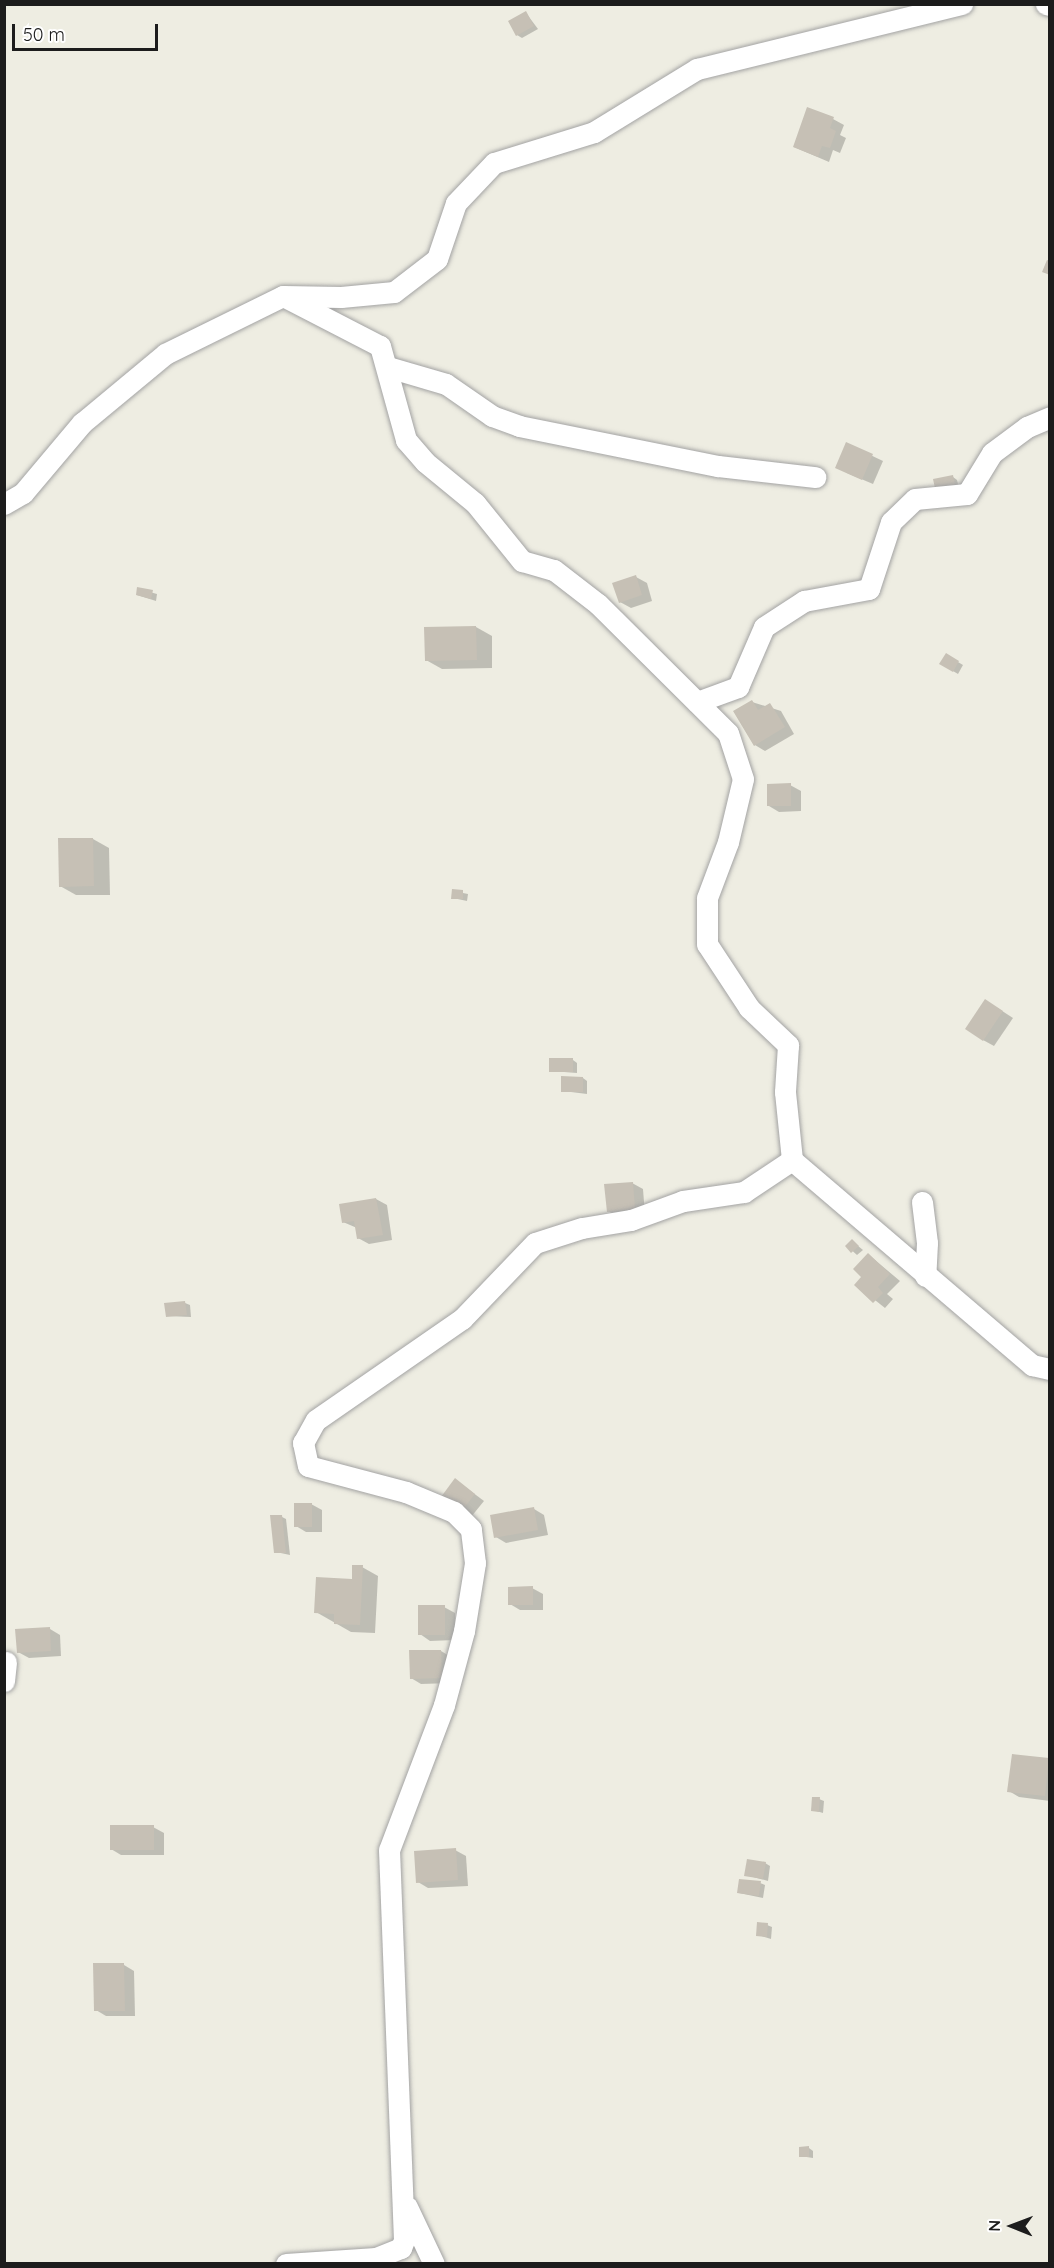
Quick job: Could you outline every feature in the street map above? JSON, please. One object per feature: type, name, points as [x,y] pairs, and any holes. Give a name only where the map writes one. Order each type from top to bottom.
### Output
[{"type":"street","points":[[4,504],[23,493],[82,423],[165,354],[283,296],[341,297],[394,292],[437,259],[456,203],[494,163],[594,132],[697,69],[962,4]]},
{"type":"street","points":[[283,296],[380,346],[388,367],[406,440],[425,462],[475,502],[522,561],[554,570],[597,604],[728,733],[743,779],[728,842],[707,898],[707,944],[749,1008],[788,1045],[784,1092],[792,1160],[925,1276],[1032,1365],[1050,1370]]},
{"type":"street","points":[[388,367],[446,384],[492,416],[519,426],[718,466],[815,477]]},
{"type":"street","points":[[697,702],[738,687],[764,627],[804,601],[868,589],[891,522],[915,499],[967,494],[992,453],[1027,427],[1050,417]]},
{"type":"street","points":[[286,2264],[376,2258],[400,2248],[404,2240],[389,1850],[444,1705],[464,1632],[475,1563],[471,1529],[454,1512],[406,1492],[308,1466],[303,1443],[316,1420],[462,1319],[536,1243],[582,1228],[631,1220],[683,1201],[744,1192],[792,1160]]},
{"type":"street","points":[[922,1203],[927,1243],[925,1276]]},
{"type":"street","points":[[403,2198],[434,2264]]},
{"type":"building","points":[[526,11],[534,26],[516,36],[508,21]]},
{"type":"building","points":[[807,107],[834,117],[830,128],[836,131],[830,148],[822,146],[818,157],[793,147]]},
{"type":"building","points":[[1047,260],[1050,261],[1050,275],[1042,272]]},
{"type":"building","points":[[846,442],[873,454],[862,480],[835,468]]},
{"type":"building","points":[[953,475],[956,490],[936,493],[933,479]]},
{"type":"building","points":[[636,575],[642,595],[619,603],[612,583]]},
{"type":"building","points":[[137,587],[153,590],[151,599],[136,595]]},
{"type":"building","points":[[476,626],[477,660],[425,661],[424,627]]},
{"type":"building","points":[[946,653],[959,661],[953,672],[939,664]]},
{"type":"building","points":[[752,700],[758,710],[770,703],[785,727],[754,746],[733,711]]},
{"type":"building","points":[[791,783],[791,806],[767,806],[767,784]]},
{"type":"building","points":[[58,838],[93,838],[94,886],[59,887]]},
{"type":"building","points":[[452,889],[463,890],[463,899],[451,899]]},
{"type":"building","points":[[985,999],[1003,1011],[983,1041],[965,1029]]},
{"type":"building","points":[[549,1058],[573,1058],[573,1072],[549,1072]]},
{"type":"building","points":[[561,1076],[583,1077],[583,1092],[561,1092]]},
{"type":"building","points":[[633,1182],[635,1209],[607,1212],[604,1184]]},
{"type":"building","points":[[376,1198],[383,1235],[357,1239],[354,1221],[342,1223],[339,1204]]},
{"type":"building","points":[[852,1239],[859,1246],[851,1253],[845,1246]]},
{"type":"building","points":[[868,1253],[890,1274],[878,1287],[883,1293],[873,1303],[854,1285],[861,1277],[853,1269]]},
{"type":"building","points":[[185,1301],[187,1315],[166,1317],[164,1303]]},
{"type":"building","points":[[455,1478],[475,1494],[460,1513],[441,1497]]},
{"type":"building","points":[[294,1503],[312,1503],[312,1527],[294,1527]]},
{"type":"building","points":[[534,1507],[538,1530],[494,1538],[490,1515]]},
{"type":"building","points":[[270,1515],[282,1515],[286,1553],[274,1553]]},
{"type":"building","points":[[352,1565],[363,1565],[360,1625],[334,1624],[334,1614],[314,1613],[316,1577],[352,1579]]},
{"type":"building","points":[[533,1586],[533,1605],[508,1605],[508,1587]]},
{"type":"building","points":[[418,1605],[445,1605],[445,1635],[418,1635]]},
{"type":"building","points":[[50,1627],[51,1651],[17,1653],[15,1629]]},
{"type":"building","points":[[409,1650],[441,1650],[442,1678],[410,1679]]},
{"type":"building","points":[[1012,1754],[1049,1758],[1045,1796],[1007,1792]]},
{"type":"building","points":[[812,1797],[820,1797],[819,1812],[811,1811]]},
{"type":"building","points":[[110,1825],[154,1825],[154,1850],[110,1850]]},
{"type":"building","points":[[456,1848],[458,1880],[416,1883],[414,1851]]},
{"type":"building","points":[[747,1859],[766,1862],[763,1879],[744,1876]]},
{"type":"building","points":[[739,1879],[761,1881],[759,1896],[737,1893]]},
{"type":"building","points":[[757,1922],[768,1923],[767,1937],[756,1936]]},
{"type":"building","points":[[93,1963],[124,1963],[125,2011],[94,2011]]},
{"type":"building","points":[[809,2146],[809,2157],[799,2157],[799,2147]]}]
